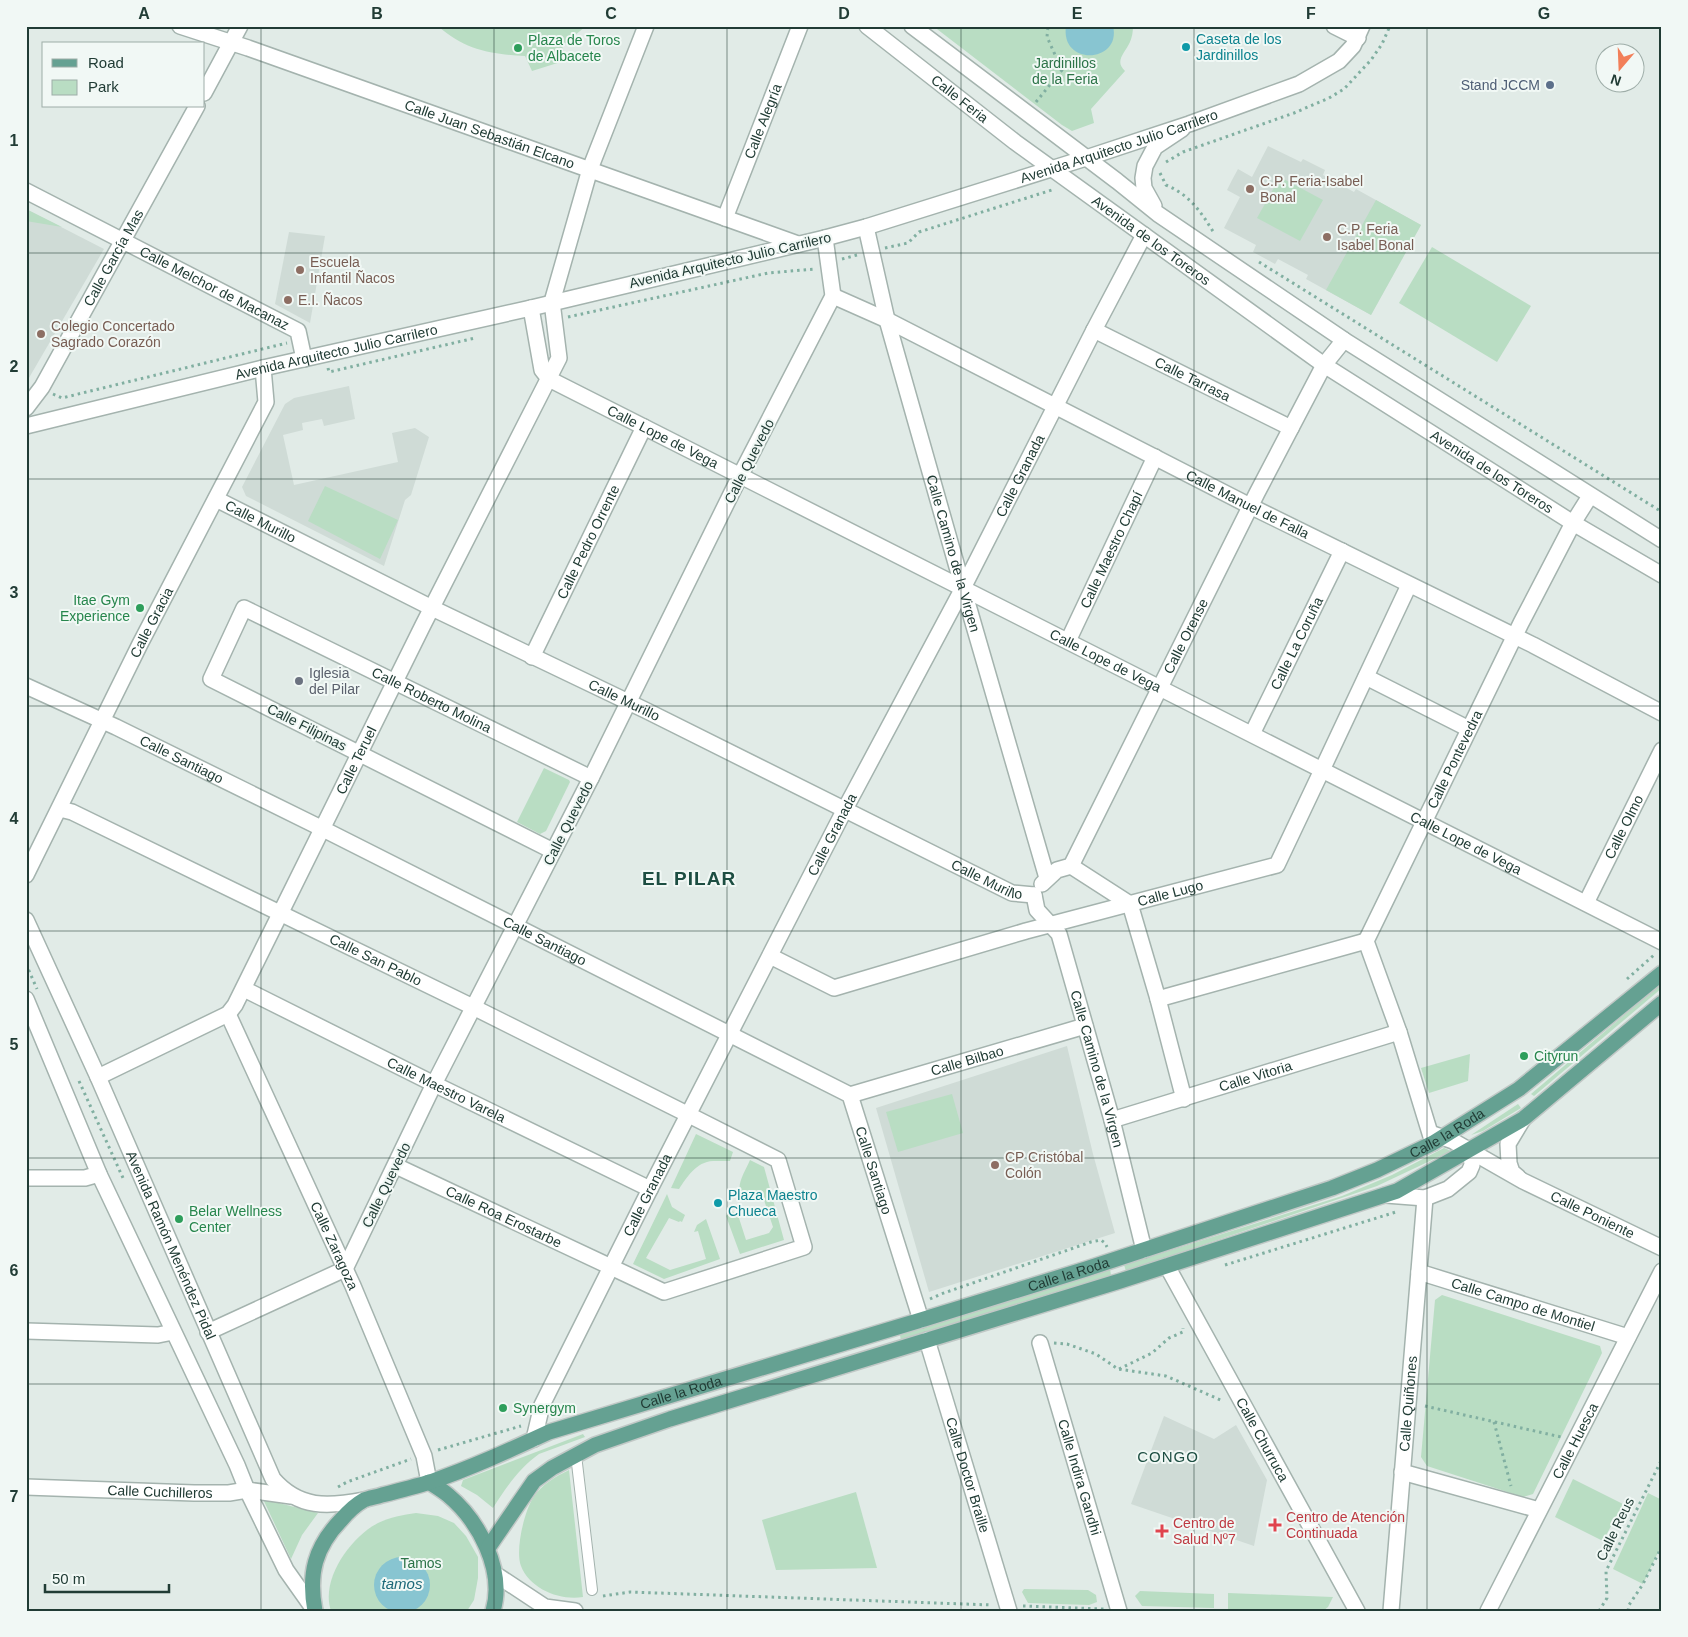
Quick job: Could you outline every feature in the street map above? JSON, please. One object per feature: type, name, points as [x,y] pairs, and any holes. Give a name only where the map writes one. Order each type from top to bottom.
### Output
[{"type":"main road","name":"Calle la Roda","points":[[364,1500],[429,1482],[506,1452],[549,1432],[922,1320],[1144,1250],[1332,1188],[1377,1170],[1519,1089],[1662,973]]},
{"type":"main road","name":"Calle la Roda","points":[[488,1548],[534,1481],[552,1468],[590,1447],[670,1419],[1167,1266],[1397,1191],[1524,1119],[1662,1003]]},
{"type":"main road","points":[[429,1482],[461,1507],[488,1548],[496,1574],[497,1591],[493,1611]]},
{"type":"main road","points":[[315,1611],[312,1577],[322,1544],[343,1517],[364,1500]]},
{"type":"street","name":"Calle Juan Sebastián Elcano","points":[[180,26],[232,42],[798,244]]},
{"type":"street","points":[[205,91],[240,26]]},
{"type":"street","points":[[552,302],[590,169],[646,26]]},
{"type":"street","name":"Calle Alegría","points":[[726,218],[800,26]]},
{"type":"street","name":"Calle Feria","points":[[867,26],[1052,169]]},
{"type":"street","name":"Calle Feria","points":[[912,26],[1086,158]]},
{"type":"street","points":[[1334,26],[1360,32]]},
{"type":"street","name":"Avenida Arquitecto Julio Carrilero","points":[[26,426],[263,368],[531,308],[866,227],[1189,124],[1299,84],[1339,61],[1346,54],[1360,32]]},
{"type":"street","name":"Calle García Mas","points":[[26,409],[42,387],[196,108]]},
{"type":"street","name":"Avenida de los Toreros","points":[[1158,214],[1144,188],[1145,166],[1156,147],[1189,124]]},
{"type":"street","name":"Avenida de los Toreros","points":[[1086,158],[1158,214],[1344,340],[1662,540]]},
{"type":"street","name":"Avenida de los Toreros","points":[[1052,169],[1324,365],[1573,523],[1662,575]]},
{"type":"street","name":"Calle Melchor de Macanaz","points":[[26,191],[298,331],[304,359]]},
{"type":"street","name":"Calle Camino de la Virgen","points":[[866,227],[887,320],[1047,878]]},
{"type":"street","name":"Calle Granada","points":[[534,1439],[542,1405],[650,1190],[845,809],[963,588],[1144,236]]},
{"type":"street","points":[[825,238],[833,296]]},
{"type":"street","name":"Calle Manuel de Falla","points":[[833,296],[887,320],[1250,506],[1515,636],[1662,713]]},
{"type":"street","name":"Calle Quevedo","points":[[345,1269],[434,1084],[591,778],[740,476],[833,296]]},
{"type":"street","name":"Calle Teruel","points":[[228,1014],[244,989],[432,608],[560,358],[552,302]]},
{"type":"street","points":[[531,308],[542,370],[549,379]]},
{"type":"street","name":"Calle Tarrasa","points":[[1094,330],[1291,428]]},
{"type":"street","points":[[1324,365],[1344,340]]},
{"type":"street","name":"Calle Orense","points":[[1071,866],[1250,506],[1324,365]]},
{"type":"street","name":"Calle Gracia","points":[[26,875],[102,721],[266,402],[263,368]]},
{"type":"street","name":"Calle Lope de Vega","points":[[549,379],[1662,942]]},
{"type":"street","name":"Avenida Arquitecto Julio Carrilero","points":[[26,409],[40,414],[63,416]]},
{"type":"street","name":"Calle Pedro Orrente","points":[[532,657],[644,427]]},
{"type":"street","name":"Calle Maestro Chapí","points":[[1068,641],[1155,457]]},
{"type":"street","name":"Calle Pontevedra","points":[[1366,941],[1515,636],[1573,523],[1590,496]]},
{"type":"street","name":"Calle Murillo","points":[[216,499],[432,608],[629,702],[1012,893],[1034,894]]},
{"type":"street","name":"Calle La Coruña","points":[[1252,734],[1342,551]]},
{"type":"street","name":"Calle Lugo","points":[[770,956],[834,988],[1051,925],[1277,865],[1409,584]]},
{"type":"street","name":"Calle Roberto Molina","points":[[244,608],[591,778]]},
{"type":"street","name":"Calle Filipinas","points":[[244,608],[211,679],[553,851]]},
{"type":"street","points":[[1366,677],[1469,729]]},
{"type":"street","name":"Calle Santiago","points":[[26,686],[102,721],[323,830],[850,1095],[922,1320]]},
{"type":"street","name":"Calle Olmo","points":[[1586,903],[1662,750]]},
{"type":"street","name":"Calle San Pablo","points":[[60,809],[72,812],[280,913],[689,1115]]},
{"type":"street","points":[[1034,894],[1047,878],[1057,870],[1071,866],[1130,904],[1184,1098]]},
{"type":"street","name":"Calle Camino de la Virgen","points":[[1034,894],[1037,910],[1059,934],[1112,1120],[1144,1250]]},
{"type":"street","name":"Avenida Ramón Menéndez Pidal","points":[[26,920],[98,1077],[273,1479],[281,1488],[307,1502],[323,1505],[341,1505],[364,1500]]},
{"type":"street","points":[[1158,999],[1366,941],[1435,1138]]},
{"type":"street","name":"Calle Maestro Varela","points":[[244,989],[650,1190]]},
{"type":"street","points":[[28,1008],[99,1174],[238,1465],[247,1490],[286,1570],[315,1611]]},
{"type":"street","points":[[98,1077],[228,1014]]},
{"type":"street","name":"Calle Zaragoza","points":[[228,1014],[345,1269],[424,1456],[429,1482]]},
{"type":"street","name":"Calle Bilbao","points":[[850,1095],[1085,1026]]},
{"type":"street","name":"Calle Vitoria","points":[[1112,1120],[1398,1032]]},
{"type":"street","points":[[611,1267],[664,1292],[804,1247],[778,1160],[689,1115]]},
{"type":"street","points":[[1523,1181],[1512,1172],[1508,1144],[1524,1119]]},
{"type":"street","name":"Calle Poniente","points":[[1435,1138],[1470,1151],[1523,1181],[1662,1248]]},
{"type":"street","name":"Calle la Roda","points":[[1425,1198],[1448,1189],[1469,1172],[1472,1165],[1470,1151]]},
{"type":"street","name":"Calle Roa Erostarbe","points":[[396,1166],[611,1267]]},
{"type":"street","points":[[26,1178],[85,1178],[99,1174]]},
{"type":"street","points":[[1384,1196],[1425,1198]]},
{"type":"street","name":"Calle Quiñones","points":[[1391,1611],[1425,1198]]},
{"type":"street","name":"Calle Churruca","points":[[1167,1266],[1357,1611]]},
{"type":"street","points":[[208,1332],[345,1269]]},
{"type":"street","name":"Calle Huesca","points":[[1488,1611],[1662,1271]]},
{"type":"street","name":"Calle Campo de Montiel","points":[[1419,1272],[1628,1337]]},
{"type":"street","points":[[26,1331],[158,1335],[173,1332]]},
{"type":"street","name":"Calle Doctor Braille","points":[[927,1340],[1008,1608]]},
{"type":"street","name":"Calle Indira Gandhi","points":[[1040,1343],[1119,1610]]},
{"type":"street","points":[[1402,1472],[1539,1510]]},
{"type":"street","name":"Calle Cuchilleros","points":[[26,1487],[194,1493],[229,1493],[247,1490],[293,1496]]},
{"type":"street","points":[[496,1574],[546,1607],[574,1611]]},
{"type":"lane","points":[[576,1455],[592,1590]]},
{"type":"path","points":[[1026,113],[1062,70],[1047,37],[1048,26]]},
{"type":"path","points":[[1157,168],[1166,186],[1179,191],[1206,218],[1214,232],[1220,236]]},
{"type":"path","points":[[1256,260],[1662,512]]},
{"type":"path","points":[[1118,1369],[1152,1353],[1169,1338],[1183,1332],[1183,1324]]},
{"type":"path","points":[[1040,1343],[1067,1344],[1096,1354],[1118,1369],[1166,1376],[1247,1411]]},
{"type":"path","points":[[1425,1406],[1561,1437]]},
{"type":"path","points":[[1494,1422],[1513,1494]]},
{"type":"path","name":"Calle Reus","points":[[1599,1611],[1607,1598],[1606,1571],[1662,1459]]},
{"type":"path","points":[[1628,1611],[1629,1605],[1643,1584],[1662,1546]]},
{"type":"path","points":[[601,1596],[630,1592],[1008,1608],[1119,1610]]},
{"type":"shaded area","name":"C.P. Feria Isabel Bonal","points":[[1268,146],[1301,162],[1303,159],[1325,170],[1323,175],[1354,192],[1356,189],[1421,225],[1371,315],[1306,279],[1308,275],[1278,259],[1275,264],[1253,252],[1256,245],[1224,228],[1240,197],[1227,190],[1232,180],[1238,169],[1252,177]]},
{"type":"shaded area","name":"Colegio Concertado Sagrado Corazón","points":[[26,209],[104,249],[26,383]]},
{"type":"shaded area","name":"Escuela Infantil Ñacos","points":[[289,232],[325,236],[310,323],[275,304]]},
{"type":"shaded area","points":[[349,386],[355,419],[324,426],[322,419],[302,423],[303,430],[283,435],[294,485],[398,462],[392,433],[415,428],[429,437],[411,495],[405,500],[384,566],[246,496],[242,487],[285,404],[294,398]]},
{"type":"shaded area","name":"CP Cristóbal Colón","points":[[1067,1046],[1093,1154],[1115,1233],[929,1292],[876,1108]]},
{"type":"shaded area","points":[[1164,1416],[1214,1439],[1236,1425],[1267,1480],[1254,1546],[1131,1504]]},
{"type":"green space","name":"Plaza de Toros de Albacete","points":[[438,26],[586,26],[562,46],[567,60],[532,71],[525,56],[500,54],[468,46]]},
{"type":"green space","name":"Jardinillos de la Feria","points":[[933,26],[1133,26],[1133,32],[1131,40],[1120,60],[1120,64],[1125,71],[1091,109],[1094,123],[1072,131]]},
{"type":"green space","points":[[1280,177],[1323,200],[1300,241],[1257,218]]},
{"type":"green space","points":[[1376,200],[1421,225],[1371,315],[1326,290]]},
{"type":"green space","points":[[26,209],[62,227],[26,221]]},
{"type":"green space","points":[[1432,247],[1531,306],[1497,362],[1399,303]]},
{"type":"green space","points":[[325,486],[398,520],[380,559],[308,521]]},
{"type":"green space","points":[[544,768],[570,782],[546,831],[540,834],[517,822]]},
{"type":"green space","points":[[1662,983],[1662,988],[1534,1096],[1531,1094]]},
{"type":"green space","points":[[1470,1054],[1468,1081],[1429,1093],[1421,1068]]},
{"type":"green space","points":[[952,1094],[963,1133],[898,1152],[886,1112]]},
{"type":"green space","points":[[1518,1104],[1521,1108],[1483,1131],[1471,1135]]},
{"type":"green space","points":[[696,1134],[733,1152],[730,1161],[713,1161],[702,1164],[693,1171],[679,1189],[671,1188]]},
{"type":"green space","points":[[1444,1148],[1451,1151],[1377,1186],[1126,1271],[1124,1265],[1342,1196],[1392,1175]]},
{"type":"green space","points":[[750,1160],[764,1167],[784,1240],[740,1254],[726,1216],[730,1210],[738,1215],[746,1240],[769,1233],[773,1227],[762,1194],[744,1199],[741,1195],[741,1180]]},
{"type":"green space","points":[[667,1194],[672,1207],[685,1215],[682,1222],[669,1218],[646,1258],[670,1270],[706,1259],[698,1231],[694,1232],[697,1225],[706,1219],[720,1259],[664,1279],[633,1264]]},
{"type":"green space","points":[[1110,1269],[1111,1275],[901,1341],[900,1335]]},
{"type":"green space","points":[[1442,1295],[1600,1346],[1602,1353],[1533,1494],[1523,1497],[1427,1466],[1421,1457],[1435,1300]]},
{"type":"green space","points":[[583,1434],[585,1437],[539,1454],[513,1479],[493,1508],[477,1495],[461,1486],[463,1480]]},
{"type":"green space","points":[[569,1470],[583,1597],[574,1598],[556,1595],[539,1587],[525,1574],[519,1559],[524,1522],[533,1498],[554,1478]]},
{"type":"green space","points":[[1573,1479],[1623,1504],[1603,1541],[1555,1517]]},
{"type":"green space","points":[[856,1492],[877,1568],[776,1570],[762,1520]]},
{"type":"green space","points":[[1648,1493],[1662,1500],[1662,1544],[1643,1584],[1613,1569]]},
{"type":"green space","points":[[263,1499],[318,1513],[302,1535],[291,1559]]},
{"type":"green space","name":"Tamos","points":[[416,1513],[438,1516],[454,1523],[466,1536],[478,1557],[478,1578],[474,1600],[467,1611],[331,1611],[329,1599],[330,1586],[340,1560],[348,1549],[368,1529],[378,1523],[401,1515]]},
{"type":"green space","points":[[1024,1589],[1088,1590],[1096,1595],[1097,1602],[1089,1605],[1028,1603],[1022,1592]]},
{"type":"green space","points":[[1140,1591],[1214,1594],[1214,1608],[1142,1606],[1135,1596]]},
{"type":"green space","points":[[1228,1593],[1333,1597],[1328,1607],[1323,1611],[1228,1610]]},
{"type":"water","points":[[1066,26],[1113,26],[1113,38],[1109,47],[1101,53],[1081,54],[1072,48],[1067,39]]},
{"type":"water","name":"tamos","points":[[396,1557],[408,1557],[418,1561],[426,1569],[430,1585],[426,1601],[418,1609],[408,1613],[396,1613],[386,1609],[378,1601],[374,1591],[374,1579],[378,1569],[386,1561]]},
{"type":"place","name":"Caseta de los Jardinillos","points":[[1186,47]]},
{"type":"place","name":"Plaza de Toros de Albacete","points":[[518,48]]},
{"type":"place","name":"Stand JCCM","points":[[1550,85]]},
{"type":"place","name":"C.P. Feria-Isabel Bonal","points":[[1250,189]]},
{"type":"place","name":"C.P. Feria Isabel Bonal","points":[[1327,237]]},
{"type":"place","name":"Escuela Infantil Ñacos","points":[[300,270]]},
{"type":"place","name":"E.I. Ñacos","points":[[288,300]]},
{"type":"place","name":"Colegio Concertado Sagrado Corazón","points":[[41,334]]},
{"type":"place","name":"Itae Gym Experience","points":[[140,608]]},
{"type":"place","name":"Iglesia del Pilar","points":[[299,681]]},
{"type":"place","name":"Cityrun","points":[[1524,1056]]},
{"type":"place","name":"CP Cristóbal Colón","points":[[995,1165]]},
{"type":"place","name":"Plaza Maestro Chueca","points":[[718,1203]]},
{"type":"place","name":"Belar Wellness Center","points":[[179,1219]]},
{"type":"place","name":"Synergym","points":[[503,1408]]},
{"type":"place","name":"Centro de Atención Continuada","points":[[1275,1525]]},
{"type":"place","name":"Centro de Salud Nº7","points":[[1162,1531]]},
{"type":"district","name":"EL PILAR","points":[[689,878]]},
{"type":"district","name":"CONGO","points":[[1168,1456]]}]
